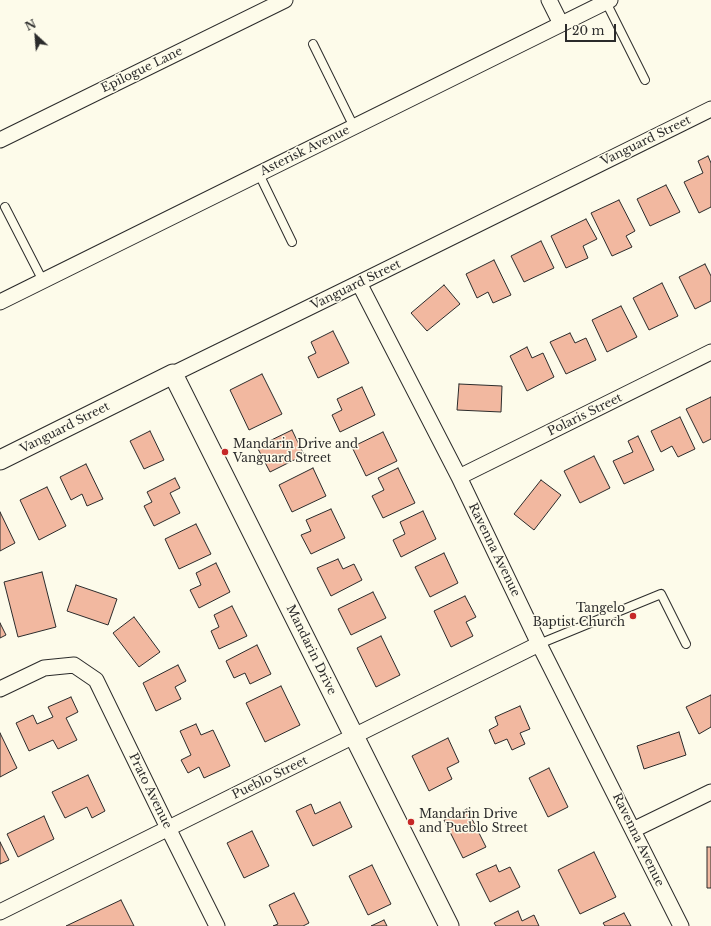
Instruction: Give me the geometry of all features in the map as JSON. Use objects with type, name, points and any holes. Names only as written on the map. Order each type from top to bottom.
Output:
[{"type":"street","name":"Epilogue Lane","points":[[0,140],[285,0]]},
{"type":"street","points":[[549,0],[561,24]]},
{"type":"street","name":"Asterisk Avenue","points":[[0,302],[608,1]]},
{"type":"street","name":"Vanguard Street","points":[[0,460],[711,109]]},
{"type":"street","name":"Ravenna Avenue","points":[[359,283],[459,477],[539,644],[681,926]]},
{"type":"street","name":"Polaris Street","points":[[459,477],[711,352]]},
{"type":"street","name":"Mandarin Drive","points":[[173,374],[449,926]]},
{"type":"street","name":"Pueblo Street","points":[[0,912],[539,644]]},
{"type":"street","name":"Prato Avenue","points":[[0,689],[44,668],[74,665],[96,680],[217,926]]},
{"type":"street","points":[[633,830],[711,792]]},
{"type":"lane","points":[[608,1],[645,80]]},
{"type":"lane","points":[[313,44],[354,127]]},
{"type":"lane","points":[[258,174],[292,242]]},
{"type":"lane","points":[[5,208],[43,281]]},
{"type":"lane","points":[[539,644],[661,594],[686,644]]},
{"type":"building","points":[[708,156],[711,163],[711,207],[699,213],[684,182],[703,173],[698,161]]},
{"type":"building","points":[[666,185],[680,212],[650,226],[637,199]]},
{"type":"building","points":[[619,200],[635,231],[626,236],[632,247],[612,256],[591,213]]},
{"type":"building","points":[[586,219],[597,239],[583,246],[588,258],[566,268],[551,236]]},
{"type":"building","points":[[541,241],[554,268],[524,282],[511,256]]},
{"type":"building","points":[[494,260],[511,295],[493,303],[488,292],[477,298],[466,274]]},
{"type":"building","points":[[705,264],[711,276],[711,301],[695,309],[679,277]]},
{"type":"building","points":[[662,283],[678,316],[649,330],[633,298]]},
{"type":"building","points":[[444,285],[460,304],[427,331],[411,313]]},
{"type":"building","points":[[621,306],[637,337],[607,352],[592,320]]},
{"type":"building","points":[[333,331],[349,363],[318,378],[308,357],[316,353],[311,342]]},
{"type":"building","points":[[570,333],[575,343],[586,338],[596,360],[566,374],[550,342]]},
{"type":"building","points":[[527,347],[532,358],[543,353],[554,377],[527,391],[510,356]]},
{"type":"building","points":[[262,374],[282,414],[249,430],[230,390]]},
{"type":"building","points":[[459,384],[502,386],[501,412],[457,410]]},
{"type":"building","points":[[362,387],[375,415],[340,432],[332,415],[342,410],[337,399]]},
{"type":"building","points":[[711,397],[711,439],[703,443],[686,409]]},
{"type":"building","points":[[680,417],[695,449],[678,457],[672,446],[661,452],[651,431]]},
{"type":"building","points":[[292,430],[304,455],[270,472],[257,447]]},
{"type":"building","points":[[150,431],[164,460],[144,469],[130,441]]},
{"type":"building","points":[[383,432],[397,461],[366,476],[352,447]]},
{"type":"building","points":[[638,436],[654,470],[624,484],[613,461],[633,452],[628,441]]},
{"type":"building","points":[[594,456],[610,488],[580,503],[564,471]]},
{"type":"building","points":[[86,464],[103,499],[87,506],[82,494],[71,500],[60,477]]},
{"type":"building","points":[[313,468],[326,496],[292,512],[279,485]]},
{"type":"building","points":[[398,468],[415,503],[383,518],[372,496],[384,490],[378,478]]},
{"type":"building","points":[[175,478],[180,488],[170,493],[180,513],[154,526],[144,506],[152,502],[147,492]]},
{"type":"building","points":[[541,480],[561,495],[534,530],[514,514]]},
{"type":"building","points":[[47,487],[66,526],[39,540],[20,500]]},
{"type":"building","points":[[331,509],[345,538],[311,554],[301,535],[311,531],[306,520]]},
{"type":"building","points":[[423,511],[436,539],[401,557],[393,540],[405,534],[400,522]]},
{"type":"building","points":[[0,512],[15,543],[0,551]]},
{"type":"building","points":[[196,524],[211,554],[179,569],[165,539]]},
{"type":"building","points":[[444,553],[458,583],[430,597],[415,567]]},
{"type":"building","points":[[338,559],[343,569],[354,564],[362,580],[331,596],[317,568]]},
{"type":"building","points":[[216,563],[230,592],[199,608],[190,590],[201,585],[196,573]]},
{"type":"building","points":[[42,572],[56,627],[18,637],[4,582]]},
{"type":"building","points":[[76,585],[117,599],[108,625],[67,611]]},
{"type":"building","points":[[373,592],[386,618],[351,635],[338,609]]},
{"type":"building","points":[[465,596],[476,617],[466,622],[473,636],[451,647],[434,611]]},
{"type":"building","points":[[232,606],[247,636],[219,649],[211,631],[219,627],[214,615]]},
{"type":"building","points":[[134,617],[160,652],[139,667],[113,633]]},
{"type":"building","points":[[0,623],[6,635],[0,638]]},
{"type":"building","points":[[381,636],[400,675],[376,687],[357,648]]},
{"type":"building","points":[[257,645],[271,674],[250,684],[245,673],[234,678],[226,661]]},
{"type":"building","points":[[178,665],[186,681],[175,687],[181,699],[156,711],[143,683]]},
{"type":"building","points":[[281,686],[300,725],[265,742],[246,703]]},
{"type":"building","points":[[711,695],[711,727],[699,734],[686,707]]},
{"type":"building","points":[[71,697],[78,712],[66,718],[77,740],[58,749],[53,740],[29,751],[16,723],[33,715],[37,724],[53,717],[48,707]]},
{"type":"building","points":[[520,706],[530,729],[520,733],[525,744],[512,750],[507,739],[495,744],[489,730],[498,725],[495,717]]},
{"type":"building","points":[[196,724],[201,735],[213,730],[230,766],[204,778],[199,767],[188,773],[181,760],[191,755],[180,731]]},
{"type":"building","points":[[679,732],[686,755],[644,769],[637,746]]},
{"type":"building","points":[[0,733],[17,768],[0,777]]},
{"type":"building","points":[[448,738],[459,762],[447,768],[452,779],[429,791],[412,756]]},
{"type":"building","points":[[549,768],[568,807],[548,817],[529,778]]},
{"type":"building","points":[[88,775],[105,811],[92,818],[87,807],[65,818],[52,792]]},
{"type":"building","points":[[340,802],[352,827],[313,846],[296,811],[311,804],[315,814]]},
{"type":"building","points":[[467,809],[486,847],[463,858],[444,820]]},
{"type":"building","points":[[44,816],[54,839],[18,857],[7,834]]},
{"type":"building","points":[[252,831],[269,866],[244,878],[227,843]]},
{"type":"building","points":[[0,842],[9,860],[0,864]]},
{"type":"building","points":[[707,847],[711,847],[711,888],[707,888]]},
{"type":"building","points":[[594,852],[616,897],[580,914],[558,870]]},
{"type":"building","points":[[372,865],[391,904],[368,915],[349,876]]},
{"type":"building","points":[[496,865],[499,872],[510,867],[520,887],[490,902],[476,874]]},
{"type":"building","points":[[294,893],[309,923],[303,926],[273,926],[278,924],[269,905]]},
{"type":"building","points":[[121,900],[134,926],[66,926]]},
{"type":"building","points":[[518,911],[522,921],[534,915],[539,926],[496,926],[494,923]]},
{"type":"building","points":[[624,913],[631,926],[605,926],[603,923]]},
{"type":"building","points":[[384,920],[387,926],[371,926]]},
{"type":"place","name":"Mandarin Drive and Vanguard Street","points":[[225,452]]},
{"type":"place","name":"Tangelo Baptist Church","points":[[633,616]]},
{"type":"place","name":"Mandarin Drive and Pueblo Street","points":[[411,822]]}]
